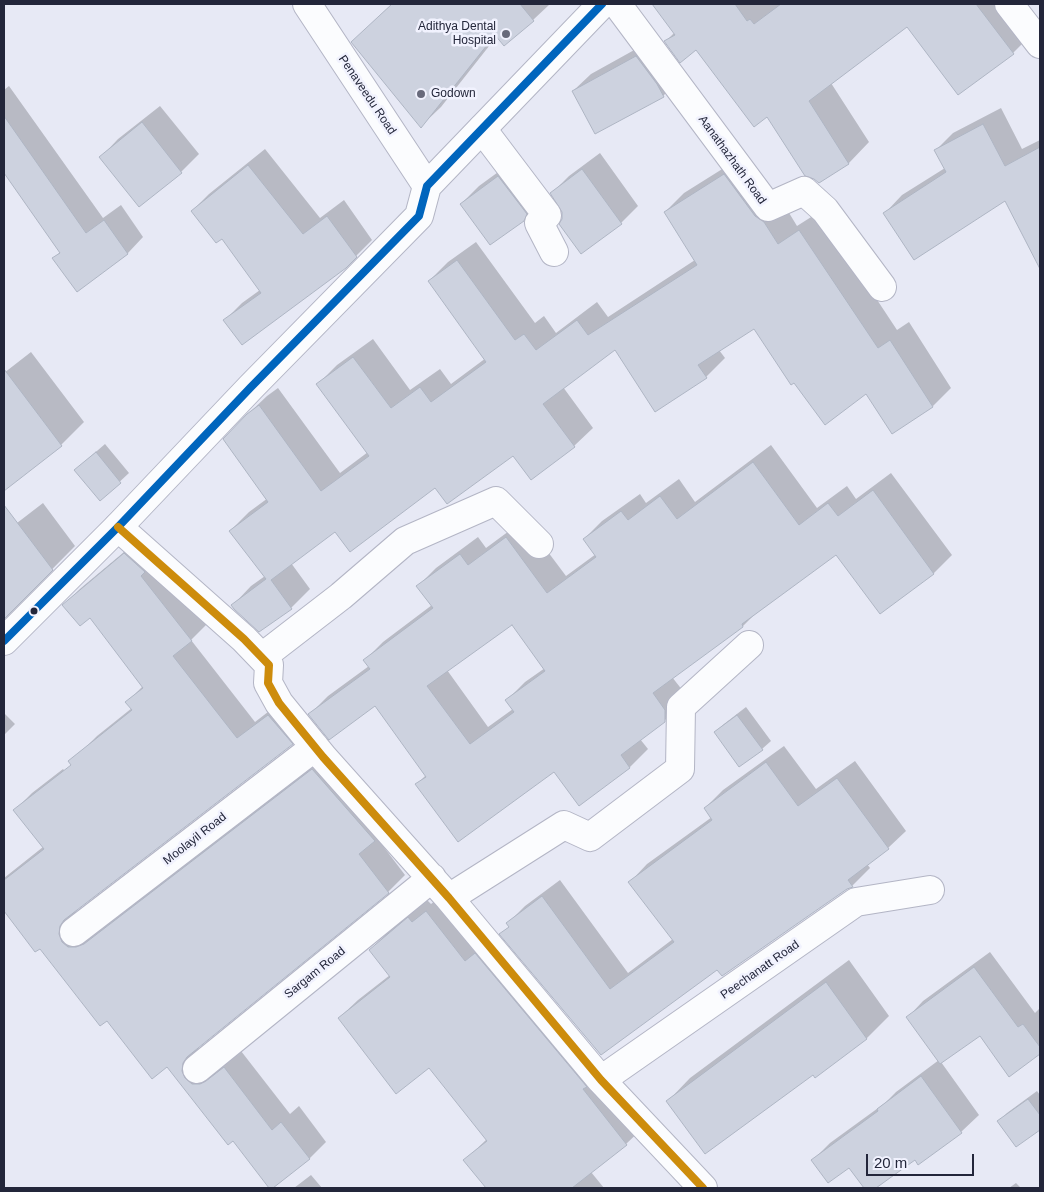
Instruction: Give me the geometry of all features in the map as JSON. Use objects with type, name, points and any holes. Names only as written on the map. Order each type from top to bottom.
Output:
[{"type":"street","name":"Penaveedu Road","points":[[308,4],[427,186]]},
{"type":"street","points":[[4,641],[118,527],[251,387],[419,216],[427,186],[602,4]]},
{"type":"street","name":"Aanathazhath Road","points":[[617,4],[768,207],[804,190],[825,210],[882,287]]},
{"type":"street","points":[[1009,4],[1040,44]]},
{"type":"street","points":[[482,129],[547,215],[539,222],[554,252]]},
{"type":"street","points":[[262,657],[341,596],[405,541],[496,501],[539,544]]},
{"type":"street","points":[[118,527],[262,657],[269,665],[268,683],[279,703],[315,747],[441,888],[602,1080],[703,1188]]},
{"type":"street","name":"Sargam Road","points":[[197,1069],[441,888],[564,825],[590,837],[680,768],[681,707],[749,645]]},
{"type":"street","name":"Moolayil Road","points":[[74,932],[315,747]]},
{"type":"street","name":"Peechanatt Road","points":[[602,1080],[856,902],[930,890]]},
{"type":"building","name":"Godown","points":[[392,4],[520,4],[534,21],[504,46],[495,35],[421,128],[351,42]]},
{"type":"building","points":[[652,4],[735,4],[747,21],[750,19],[754,24],[781,4],[976,4],[1014,54],[958,95],[907,27],[809,101],[849,164],[819,183],[805,176],[767,117],[754,127],[696,50],[680,63],[664,41],[675,35]]},
{"type":"building","points":[[636,56],[657,84],[664,97],[595,134],[572,91]]},
{"type":"building","points":[[4,116],[86,233],[104,220],[128,254],[77,292],[52,258],[60,253],[4,173]]},
{"type":"building","points":[[142,122],[182,173],[139,207],[99,157]]},
{"type":"building","points":[[983,124],[1005,166],[1040,147],[1040,269],[1005,201],[914,260],[883,213],[946,172],[934,150]]},
{"type":"building","points":[[248,165],[303,234],[327,216],[357,257],[346,268],[242,345],[223,320],[261,293],[222,239],[216,243],[191,211]]},
{"type":"building","points":[[582,169],[622,224],[581,254],[559,224],[562,219],[562,212],[550,193]]},
{"type":"building","points":[[724,174],[755,216],[764,222],[778,244],[799,230],[878,348],[890,340],[933,407],[892,434],[866,394],[825,425],[794,383],[791,385],[754,329],[698,365],[707,378],[655,412],[615,350],[543,404],[575,447],[531,480],[513,456],[447,504],[435,488],[350,552],[335,532],[271,580],[292,609],[259,632],[234,609],[231,605],[266,579],[229,531],[268,502],[223,439],[247,414],[259,405],[321,491],[369,456],[316,384],[353,357],[391,408],[420,387],[431,402],[486,362],[428,281],[457,260],[515,340],[524,334],[536,350],[577,320],[588,335],[697,265],[664,212]]},
{"type":"building","points":[[498,176],[527,214],[524,221],[490,245],[460,204]]},
{"type":"building","points":[[4,369],[62,446],[4,491]]},
{"type":"building","points":[[96,452],[121,483],[100,501],[74,470]]},
{"type":"building","points":[[753,462],[799,525],[828,503],[838,516],[873,490],[934,574],[880,614],[836,555],[742,624],[743,627],[653,693],[665,710],[665,722],[621,755],[630,768],[579,806],[554,772],[458,842],[415,784],[426,777],[375,706],[329,740],[308,714],[370,669],[363,660],[433,608],[416,586],[460,554],[468,565],[506,537],[547,593],[596,557],[583,539],[621,511],[628,520],[660,496],[677,519]],"holes":[[[512,625],[545,671],[505,700],[514,712],[470,744],[427,686]]]},
{"type":"building","points":[[4,505],[53,570],[4,619]]},
{"type":"building","points":[[124,553],[145,572],[141,576],[192,641],[173,656],[237,738],[268,715],[293,744],[64,920],[60,926],[59,934],[62,942],[68,947],[84,944],[312,769],[375,841],[359,854],[389,893],[187,1057],[183,1063],[182,1071],[185,1078],[192,1084],[200,1084],[206,1081],[224,1067],[272,1130],[281,1122],[310,1159],[273,1188],[269,1188],[233,1141],[228,1145],[167,1067],[152,1079],[107,1021],[100,1026],[40,949],[35,952],[4,911],[4,880],[44,849],[13,810],[71,765],[68,761],[132,710],[125,702],[143,688],[90,618],[80,626],[62,605]]},
{"type":"building","points":[[737,715],[763,750],[739,767],[714,732]]},
{"type":"building","points":[[766,762],[798,806],[837,778],[889,849],[848,880],[853,887],[847,889],[722,976],[717,970],[601,1055],[499,934],[509,927],[506,923],[542,896],[610,989],[674,942],[628,882],[712,820],[704,808]]},
{"type":"building","points":[[426,911],[465,961],[475,953],[587,1087],[583,1089],[627,1145],[572,1188],[486,1188],[463,1160],[487,1141],[429,1068],[396,1094],[338,1018],[390,977],[369,950],[408,917],[412,922]]},
{"type":"building","points":[[974,967],[1018,1027],[1023,1024],[1040,1047],[1040,1054],[1009,1077],[980,1036],[940,1064],[906,1017]]},
{"type":"building","points":[[826,982],[867,1039],[815,1078],[813,1075],[705,1154],[666,1101]]},
{"type":"building","points":[[921,1076],[962,1133],[918,1165],[915,1160],[876,1188],[864,1188],[849,1168],[828,1183],[811,1160],[878,1111],[877,1109]]},
{"type":"building","points":[[1028,1099],[1040,1115],[1040,1130],[1016,1147],[997,1121]]},
{"type":"transit line","points":[[4,641],[118,527],[251,387],[419,216],[427,186],[602,4]]},
{"type":"transit line","points":[[118,527],[244,639],[269,665],[268,683],[279,703],[323,757],[449,898],[601,1080],[703,1188]]},
{"type":"place","name":"Adithya Dental Hospital","points":[[506,34]]},
{"type":"place","name":"Godown","points":[[421,94]]}]
